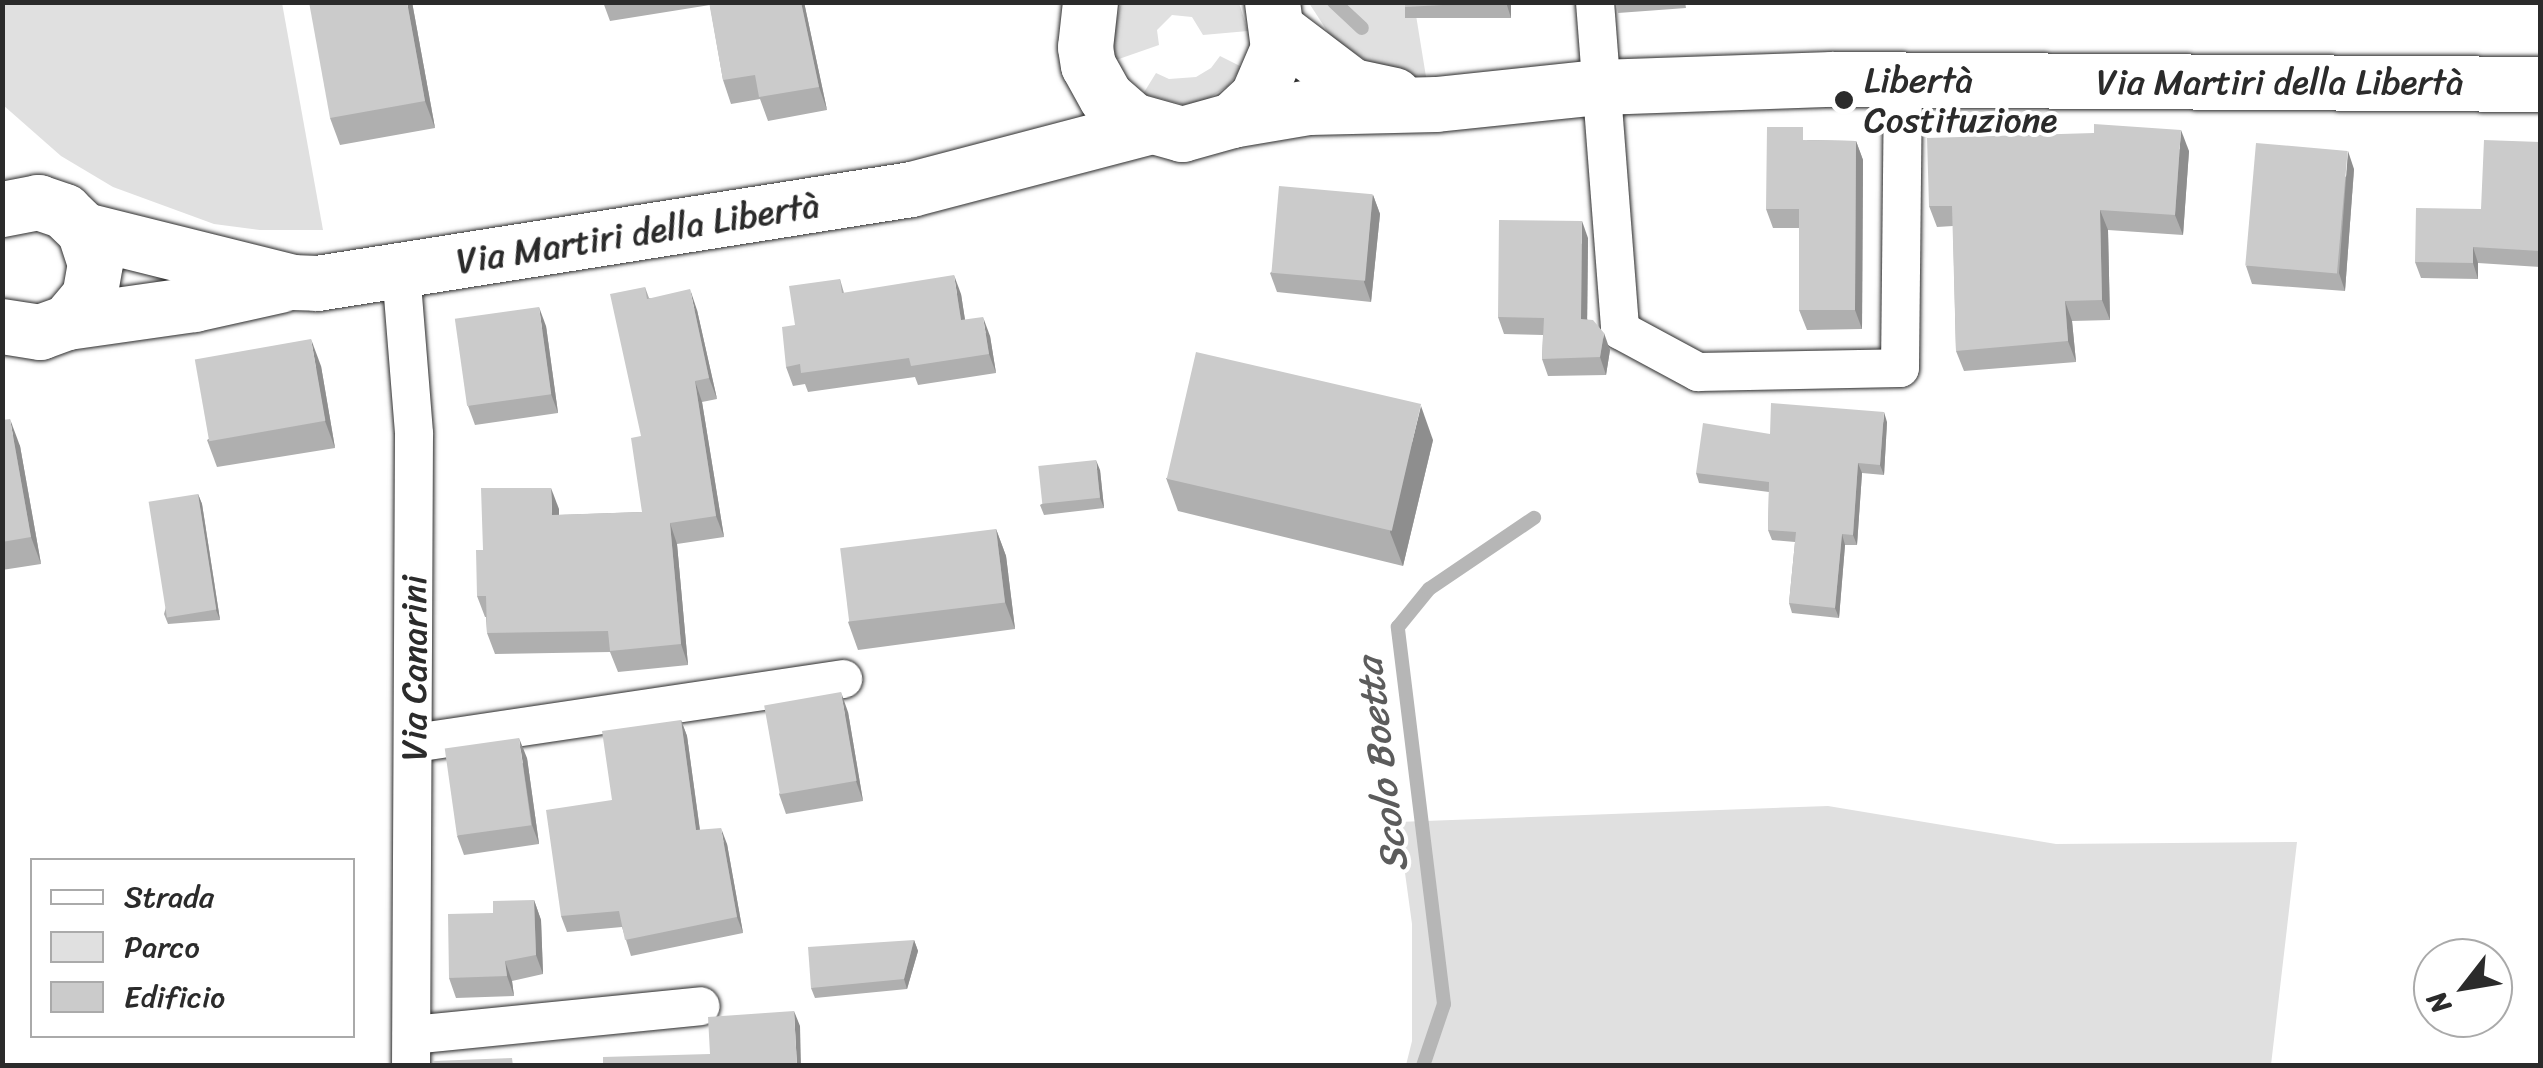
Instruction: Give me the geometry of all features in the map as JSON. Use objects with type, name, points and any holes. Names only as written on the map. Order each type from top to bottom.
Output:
[{"type":"street","points":[[1088,65],[1084,28],[1090,2]]},
{"type":"street","points":[[1594,2],[1620,330],[1698,372],[1900,368],[1903,79]]},
{"type":"street","name":"Via Martiri della Libertà","points":[[1275,16],[1352,86],[1436,104]]},
{"type":"street","name":"Via Martiri della Libertà","points":[[1232,120],[1267,82],[1275,16]]},
{"type":"street","name":"Via Martiri della Libertà","points":[[982,170],[1062,103],[1088,65],[1106,97],[1148,127]]},
{"type":"street","name":"Via Martiri della Libertà","points":[[46,215],[292,282],[318,284],[911,189],[1148,127],[1199,132],[1232,120],[1309,107],[1436,104],[1599,87],[1903,79],[2540,84]]},
{"type":"street","points":[[2,164],[46,215]]},
{"type":"street","name":"Via Martiri della Libertà","points":[[24,330],[79,310],[95,280],[92,245],[46,215]]},
{"type":"street","name":"Via Canarini","points":[[401,272],[414,434],[412,1050]]},
{"type":"street","name":"Via Martiri della Libertà","points":[[24,330],[194,304],[292,282]]},
{"type":"street","points":[[415,743],[843,679]]},
{"type":"street","points":[[412,1050],[701,1006]]},
{"type":"green space","points":[[3,2],[282,3],[323,230],[260,230],[214,224],[113,187],[61,156],[3,105]]},
{"type":"green space","points":[[1121,3],[1239,3],[1248,31],[1203,35],[1192,17],[1172,15],[1157,30],[1159,45],[1116,60],[1112,39]]},
{"type":"green space","points":[[1309,3],[1414,3],[1427,83],[1370,63],[1353,52],[1331,37]]},
{"type":"green space","points":[[1220,56],[1242,67],[1228,86],[1206,100],[1185,105],[1143,94],[1156,73],[1169,79],[1196,77],[1211,68]]},
{"type":"green space","points":[[1828,806],[2056,844],[2297,842],[2271,1065],[1406,1065],[1412,1041],[1412,924],[1398,822]]},
{"type":"building","points":[[309,2],[407,2],[425,101],[330,118]]},
{"type":"building","points":[[709,2],[801,2],[819,87],[759,97],[755,75],[723,80]]},
{"type":"building","points":[[1405,2],[1500,2],[1405,7]]},
{"type":"building","points":[[2094,124],[2181,130],[2175,215],[2100,210],[2102,300],[2065,301],[2068,341],[1956,351],[1952,206],[1929,206],[1927,138],[2094,133]]},
{"type":"building","points":[[1767,127],[1803,127],[1803,140],[1856,141],[1855,310],[1799,310],[1799,209],[1766,209]]},
{"type":"building","points":[[2484,140],[2540,142],[2540,251],[2473,247],[2473,263],[2415,262],[2416,208],[2481,209]]},
{"type":"building","points":[[2256,143],[2348,151],[2337,274],[2245,266]]},
{"type":"building","points":[[1279,186],[1373,194],[1365,281],[1271,273]]},
{"type":"building","points":[[1499,220],[1582,221],[1581,319],[1593,320],[1604,333],[1600,357],[1542,359],[1544,318],[1498,317]]},
{"type":"building","points":[[954,275],[961,320],[983,317],[989,354],[911,366],[909,358],[801,373],[800,364],[786,367],[782,327],[795,325],[789,286],[840,279],[842,293]]},
{"type":"building","points":[[645,287],[647,299],[690,289],[709,378],[695,381],[716,516],[670,523],[681,644],[610,651],[608,631],[487,633],[486,596],[477,596],[476,550],[483,550],[481,488],[551,488],[552,515],[642,512],[631,438],[641,436],[610,294]]},
{"type":"building","points":[[539,307],[551,394],[467,406],[455,319]]},
{"type":"building","points":[[311,339],[325,421],[209,441],[195,359]]},
{"type":"building","points":[[1196,352],[1421,404],[1392,531],[1167,479]]},
{"type":"building","points":[[1771,403],[1884,412],[1880,465],[1858,463],[1853,535],[1842,534],[1835,608],[1789,603],[1796,532],[1768,530],[1769,482],[1696,473],[1703,423],[1770,434]]},
{"type":"building","points":[[10,419],[31,537],[2,542],[2,420]]},
{"type":"building","points":[[1096,460],[1100,498],[1042,504],[1038,466]]},
{"type":"building","points":[[198,494],[216,610],[167,617],[149,502]]},
{"type":"building","points":[[996,529],[1005,602],[849,622],[840,548]]},
{"type":"building","points":[[841,692],[857,781],[780,794],[764,706]]},
{"type":"building","points":[[681,720],[696,830],[721,828],[737,917],[625,940],[619,911],[561,916],[546,810],[612,800],[602,731]]},
{"type":"building","points":[[519,738],[531,825],[457,836],[445,748]]},
{"type":"building","points":[[534,900],[536,955],[505,961],[507,976],[449,978],[448,914],[493,913],[493,901]]},
{"type":"building","points":[[914,940],[904,979],[811,988],[808,947]]},
{"type":"building","points":[[794,1011],[797,1066],[603,1066],[603,1057],[710,1054],[708,1017]]},
{"type":"building","points":[[512,1058],[513,1066],[433,1066],[433,1061]]},
{"type":"waterway","points":[[1334,2],[1362,28]]},
{"type":"waterway","name":"Scolo Boetta","points":[[1423,1066],[1444,1004],[1398,627],[1429,589],[1534,518]]},
{"type":"place","name":"Libertà Costituzione","points":[[1844,100]]}]
